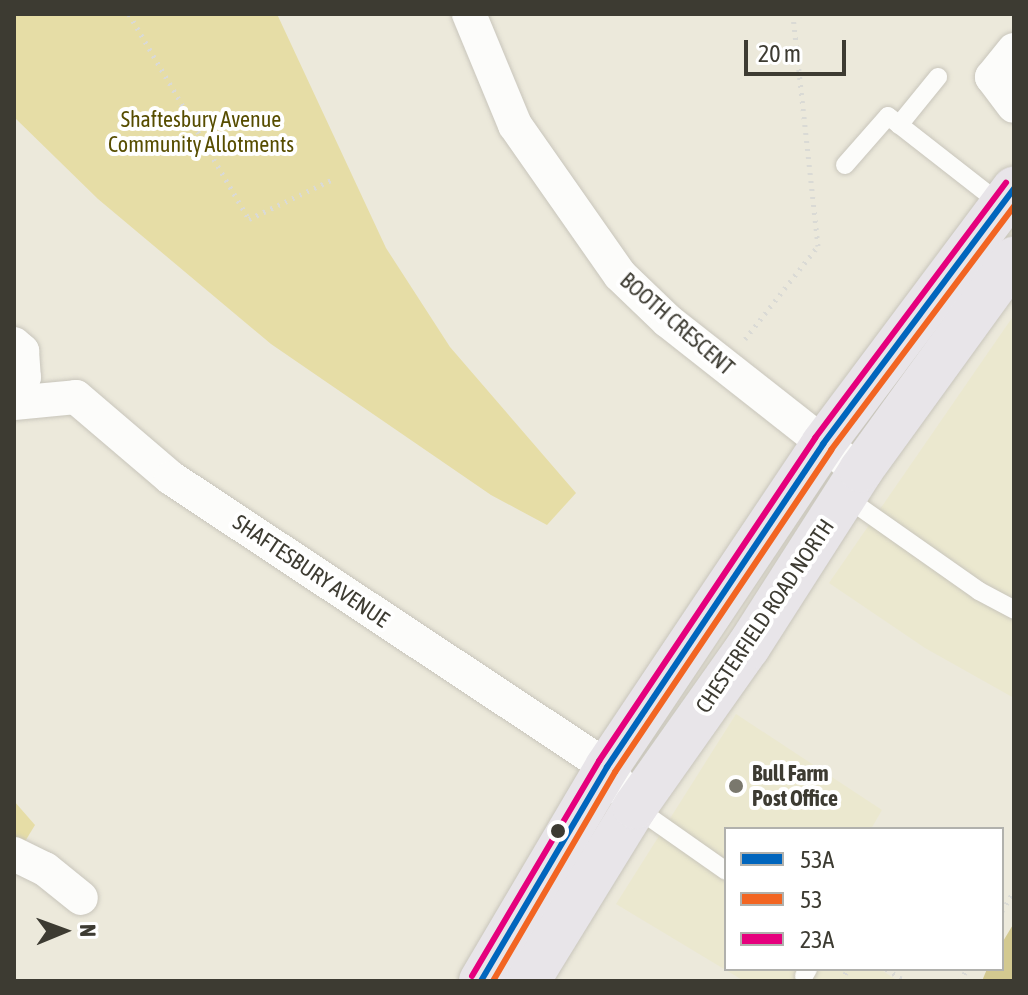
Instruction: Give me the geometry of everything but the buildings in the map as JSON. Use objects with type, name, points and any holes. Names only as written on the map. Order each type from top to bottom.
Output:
[{"type":"main road","name":"CHESTERFIELD ROAD NORTH","points":[[481,981],[607,767],[823,444],[1004,216]]},
{"type":"main road","name":"CHESTERFIELD ROAD NORTH","points":[[528,981],[635,807],[748,647],[852,483],[1014,259]]},
{"type":"street","name":"BOOTH CRESCENT","points":[[469,14],[515,125],[620,275],[725,366],[823,444],[852,483]]},
{"type":"street","points":[[1014,50],[992,77],[1014,106]]},
{"type":"street","name":"SHAFTESBURY AVENUE","points":[[14,344],[22,351],[24,377],[14,402],[76,397],[171,478],[607,767]]},
{"type":"street","points":[[607,767],[635,807]]},
{"type":"street","points":[[14,854],[45,869],[81,898]]},
{"type":"lane","points":[[899,125],[938,77]]},
{"type":"lane","points":[[845,165],[888,116],[1004,216]]},
{"type":"lane","points":[[852,483],[979,591],[1014,610]]},
{"type":"lane","points":[[635,807],[724,870]]},
{"type":"path","points":[[129,14],[249,219],[331,180]]},
{"type":"path","points":[[725,366],[818,246],[793,14]]},
{"type":"shaded area","points":[[1014,315],[1014,698],[925,648],[829,583]]},
{"type":"shaded area","points":[[736,714],[882,810],[872,827],[724,827],[724,969],[616,904]]},
{"type":"shaded area","points":[[1014,923],[1014,981],[982,981],[986,971],[1004,971],[1004,940]]},
{"type":"shaded area","points":[[727,971],[883,971],[898,981],[744,981]]},
{"type":"green space","name":"Shaftesbury Avenue Community Allotments","points":[[14,14],[277,14],[386,248],[450,347],[576,493],[547,525],[491,495],[271,344],[98,199],[14,117]]},
{"type":"green space","points":[[14,801],[35,825],[21,848],[14,845]]},
{"type":"transit line","name":"23A","points":[[472,976],[599,761],[815,438],[1006,183]]},
{"type":"transit line","name":"53A","points":[[481,981],[607,767],[823,444],[1014,189]]},
{"type":"transit line","name":"53","points":[[493,981],[615,772],[831,450],[1014,206]]},
{"type":"place","name":"Bull Farm Post Office","points":[[736,786]]}]
